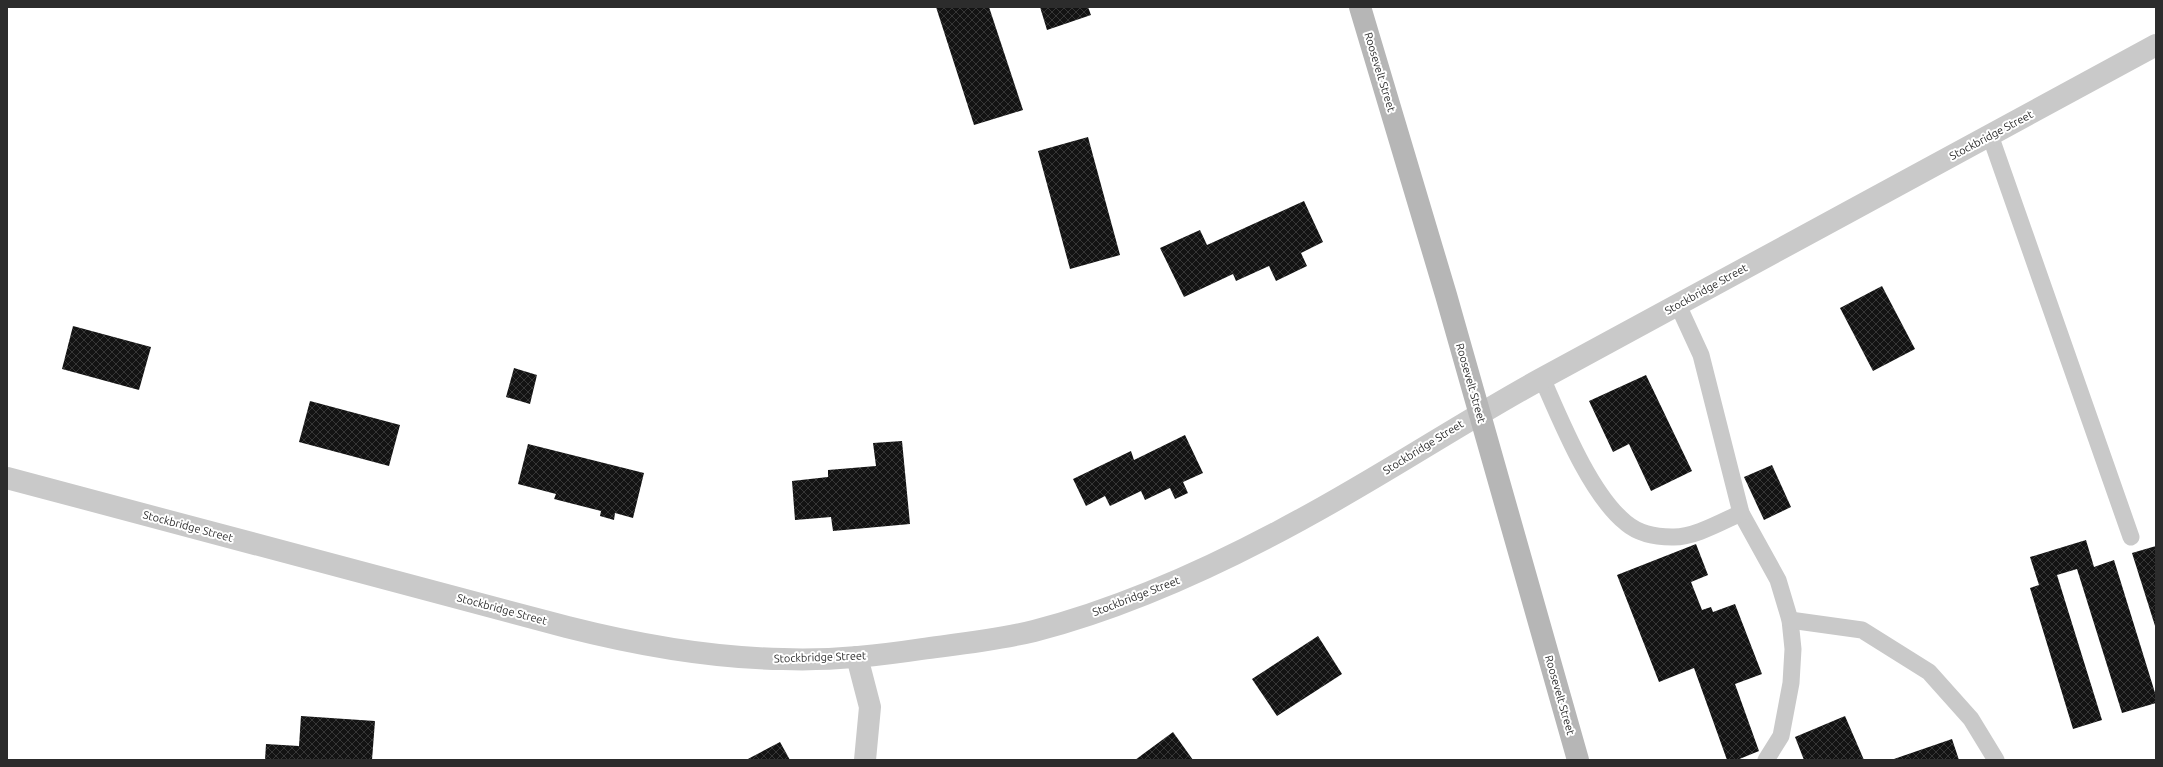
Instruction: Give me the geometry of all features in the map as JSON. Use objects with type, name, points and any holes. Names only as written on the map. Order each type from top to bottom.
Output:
[{"type":"main road","name":"Roosevelt Street","points":[[1360,7],[1479,413],[1578,760]]},
{"type":"street","name":"Stockbridge Street","points":[[7,478],[567,627],[639,644],[749,658],[818,660],[857,657],[1001,638],[1067,622],[1136,597],[1216,563],[1300,520],[1479,413],[1542,378],[2156,45]]},
{"type":"street","points":[[857,657],[870,706],[870,723],[865,760]]},
{"type":"lane","points":[[1990,135],[2131,537]]},
{"type":"lane","points":[[1678,305],[1701,355],[1740,513],[1778,580],[1790,620],[1793,649],[1791,683],[1781,736],[1766,760]]},
{"type":"lane","points":[[1542,378],[1565,431],[1587,472],[1613,511],[1627,524],[1646,535],[1673,538],[1700,531],[1740,513]]},
{"type":"lane","points":[[1790,620],[1862,630],[1929,672],[1971,719],[1996,760]]},
{"type":"building","points":[[936,7],[989,7],[1023,110],[974,125]]},
{"type":"building","points":[[1040,7],[1088,7],[1091,15],[1047,30]]},
{"type":"building","points":[[1088,137],[1120,255],[1070,269],[1038,151]]},
{"type":"building","points":[[1304,201],[1323,242],[1301,253],[1307,266],[1276,281],[1269,266],[1236,281],[1233,274],[1184,297],[1160,248],[1200,230],[1207,245]]},
{"type":"building","points":[[1882,286],[1915,349],[1873,371],[1840,308]]},
{"type":"building","points":[[73,326],[151,347],[139,390],[62,369]]},
{"type":"building","points":[[514,368],[537,375],[530,404],[506,397]]},
{"type":"building","points":[[1646,375],[1692,471],[1651,491],[1629,444],[1613,452],[1589,401]]},
{"type":"building","points":[[310,401],[400,425],[389,466],[299,442]]},
{"type":"building","points":[[1185,435],[1203,473],[1183,482],[1188,493],[1175,499],[1170,488],[1145,500],[1141,491],[1110,506],[1105,496],[1086,506],[1073,479],[1131,451],[1134,460]]},
{"type":"building","points":[[902,441],[910,524],[833,531],[831,517],[795,520],[792,481],[828,477],[828,470],[876,466],[873,443]]},
{"type":"building","points":[[528,444],[644,473],[633,518],[615,513],[614,520],[600,516],[601,511],[554,499],[556,494],[518,484]]},
{"type":"building","points":[[1772,465],[1791,507],[1764,520],[1744,477]]},
{"type":"building","points":[[2086,540],[2094,567],[2114,560],[2156,696],[2156,703],[2122,713],[2077,569],[2057,575],[2102,720],[2073,729],[2030,588],[2039,585],[2030,557]]},
{"type":"building","points":[[1696,544],[1708,575],[1691,582],[1702,610],[1711,607],[1713,612],[1735,604],[1762,674],[1735,684],[1759,751],[1737,760],[1727,760],[1694,668],[1659,682],[1617,575]]},
{"type":"building","points":[[2156,546],[2156,629],[2132,553]]},
{"type":"building","points":[[1318,636],[1342,674],[1277,716],[1252,679]]},
{"type":"building","points":[[301,716],[375,721],[372,760],[265,760],[266,744],[299,746]]},
{"type":"building","points":[[1845,716],[1864,760],[1804,760],[1795,737]]},
{"type":"building","points":[[1173,732],[1193,760],[1135,760]]},
{"type":"building","points":[[1952,739],[1959,760],[1891,760]]},
{"type":"building","points":[[780,742],[790,760],[746,760]]}]
